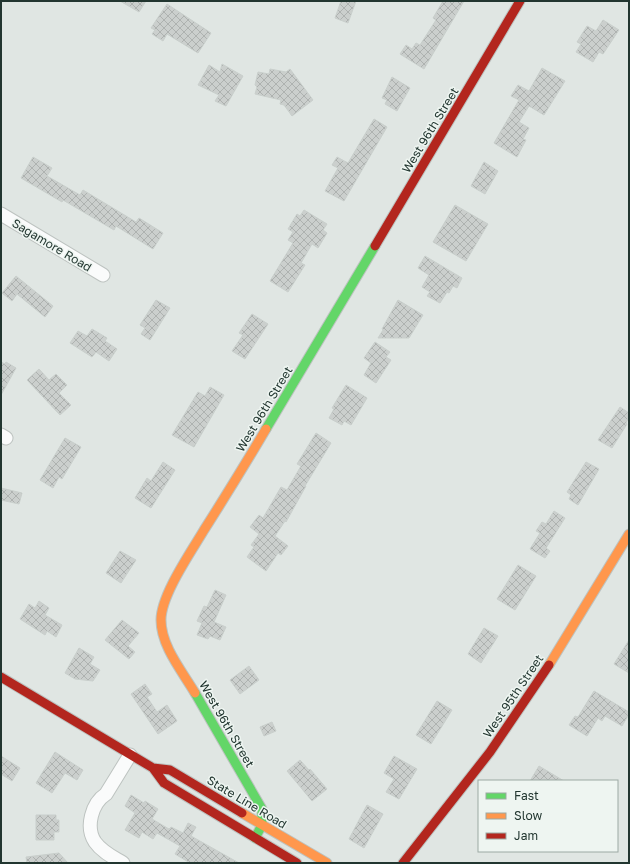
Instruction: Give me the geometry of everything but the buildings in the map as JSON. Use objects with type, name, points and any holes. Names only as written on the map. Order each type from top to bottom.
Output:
[{"type":"street","name":"West 96th Street","points":[[262,825],[262,809],[170,651],[164,637],[161,621],[162,608],[181,569],[520,1]]},
{"type":"street","name":"Sagamore Road","points":[[1,214],[103,275]]},
{"type":"street","name":"West 95th Street","points":[[403,863],[464,788],[517,715],[629,534]]},
{"type":"street","name":"State Line Road","points":[[1,677],[126,753],[153,768],[170,770],[327,863]]},
{"type":"street","points":[[123,863],[101,848],[95,841],[92,834],[91,815],[100,798],[106,794],[126,753]]},
{"type":"street","name":"State Line Road","points":[[153,768],[164,783],[297,863]]},
{"type":"street","points":[[255,838],[262,825]]},
{"type":"traffic: fast","points":[[266,429],[375,246]]},
{"type":"traffic: fast","points":[[195,693],[262,809],[262,825],[255,838]]},
{"type":"traffic: slow","points":[[195,693],[173,658],[164,639],[161,620],[162,610],[171,586],[266,429]]},
{"type":"traffic: slow","points":[[549,665],[629,534]]},
{"type":"traffic: slow","points":[[242,813],[327,863]]},
{"type":"traffic: jam","points":[[375,246],[520,1]]},
{"type":"traffic: jam","points":[[403,863],[490,752],[549,665]]},
{"type":"traffic: jam","points":[[1,677],[153,768],[170,770],[242,813]]},
{"type":"traffic: jam","points":[[153,768],[164,783],[297,863]]}]
